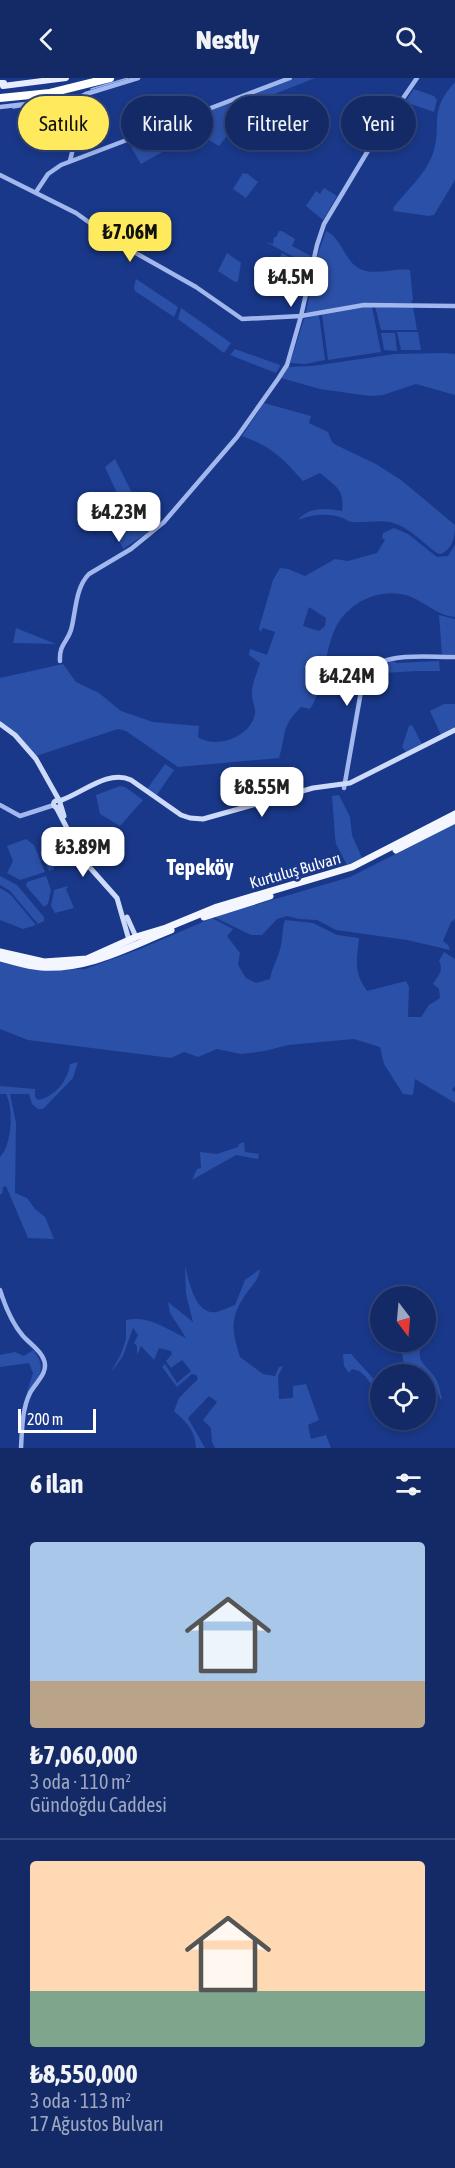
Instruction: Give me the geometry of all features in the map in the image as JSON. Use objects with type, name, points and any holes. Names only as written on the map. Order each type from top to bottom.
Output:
[{"type":"highway","points":[[1,93],[38,90],[95,78]]},
{"type":"highway","points":[[1,93],[50,93],[110,78]]},
{"type":"highway","name":"Kurtuluş Bulvarı","points":[[0,952],[38,962],[75,961],[96,955],[220,906],[352,867],[455,814]]},
{"type":"highway","name":"Kurtuluş Bulvarı","points":[[131,949],[220,911],[350,873],[455,820]]},
{"type":"highway","points":[[0,958],[39,967],[75,966],[131,949],[128,944],[132,939],[139,941],[139,945]]},
{"type":"main road","points":[[1,93],[47,78]]},
{"type":"main road","points":[[1,93],[66,78]]},
{"type":"main road","points":[[0,726],[15,735],[36,759],[85,863],[117,898],[132,939]]},
{"type":"main road","points":[[58,804],[109,781],[122,780],[179,817],[188,821],[201,822],[310,792],[344,787],[455,731]]},
{"type":"street","points":[[1,93],[86,94],[138,78]]},
{"type":"street","points":[[36,192],[48,174],[70,161],[290,78]]},
{"type":"street","points":[[60,661],[60,648],[70,633],[84,580],[154,531],[237,437],[287,365],[301,316],[316,245],[324,224],[375,139],[417,78]]},
{"type":"street","points":[[70,161],[86,94]]},
{"type":"street","points":[[0,175],[76,213],[118,243],[196,287],[230,309],[239,318],[301,316],[364,304],[455,306]]},
{"type":"street","points":[[344,787],[365,675],[373,665],[388,659],[455,657]]},
{"type":"street","points":[[0,805],[20,816],[58,804]]},
{"type":"street","points":[[0,1290],[11,1319],[45,1363],[43,1373],[27,1399],[21,1448]]},
{"type":"shaded area","points":[[295,78],[315,78],[272,96],[246,96]]},
{"type":"shaded area","points":[[455,82],[455,180],[434,215],[394,211],[393,208],[429,163],[437,135],[438,111],[446,93]]},
{"type":"shaded area","points":[[414,89],[434,96],[437,100],[434,112],[416,106],[416,96],[409,96]]},
{"type":"shaded area","points":[[225,105],[225,138],[219,146],[213,142],[213,110]]},
{"type":"shaded area","points":[[133,150],[166,150],[141,164]]},
{"type":"shaded area","points":[[243,173],[258,182],[246,198],[233,189]]},
{"type":"shaded area","points":[[324,188],[337,196],[323,220],[306,206],[316,191],[320,194]]},
{"type":"shaded area","points":[[279,231],[295,239],[292,246],[311,256],[309,268],[303,271],[301,261],[266,242],[273,244],[274,237]]},
{"type":"shaded area","points":[[326,231],[337,240],[348,258],[359,268],[371,272],[410,270],[413,299],[411,303],[367,303],[320,312],[306,312],[318,254]]},
{"type":"shaded area","points":[[227,253],[241,263],[238,281],[235,282],[218,271]]},
{"type":"shaded area","points":[[282,253],[297,261],[300,273],[268,293],[271,278]]},
{"type":"shaded area","points":[[136,279],[178,307],[174,317],[135,291]]},
{"type":"shaded area","points":[[375,306],[413,307],[417,330],[381,330]]},
{"type":"shaded area","points":[[357,307],[372,307],[381,352],[328,360],[322,314]]},
{"type":"shaded area","points":[[181,308],[231,343],[224,353],[178,319]]},
{"type":"shaded area","points":[[319,315],[325,360],[305,364],[290,363],[304,319]]},
{"type":"shaded area","points":[[397,332],[418,332],[421,350],[401,350]]},
{"type":"shaded area","points":[[381,333],[395,333],[397,351],[384,350]]},
{"type":"shaded area","points":[[235,349],[280,366],[276,373],[230,355]]},
{"type":"shaded area","points":[[395,354],[455,354],[455,395],[416,384],[383,395],[370,396],[320,389],[281,378],[288,367],[312,366]]},
{"type":"shaded area","points":[[264,403],[311,416],[309,423],[328,432],[332,442],[336,445],[376,464],[401,480],[455,525],[454,538],[448,549],[441,554],[437,553],[409,531],[390,522],[352,522],[337,516],[326,515],[314,515],[298,520],[313,511],[330,509],[342,511],[342,498],[338,489],[320,473],[303,481],[276,454],[261,444],[242,436]]},
{"type":"shaded area","points":[[115,459],[148,525],[147,533],[123,549],[105,510],[121,502],[105,467]]},
{"type":"shaded area","points":[[394,528],[408,534],[437,557],[448,556],[455,545],[455,617],[400,594],[380,594],[354,606],[340,620],[335,629],[319,690],[310,709],[301,707],[287,726],[279,758],[178,767],[126,731],[118,729],[36,756],[0,722],[0,678],[63,664],[76,682],[99,693],[121,711],[153,722],[199,726],[198,737],[206,741],[232,739],[247,729],[255,714],[252,691],[260,663],[249,655],[250,649],[267,655],[275,632],[263,628],[260,632],[259,628],[273,580],[280,568],[305,576],[335,559],[348,561],[377,553],[385,540],[382,538],[383,533]],"holes":[[[309,607],[326,618],[325,626],[319,631],[303,626]]]},
{"type":"shaded area","points":[[439,615],[455,619],[455,654],[442,655]]},
{"type":"shaded area","points":[[16,628],[56,644],[13,643]]},
{"type":"shaded area","points":[[394,661],[396,663],[439,661],[440,671],[368,674],[376,666]]},
{"type":"shaded area","points":[[444,704],[455,704],[455,728],[441,735],[430,711]]},
{"type":"shaded area","points":[[412,725],[422,744],[406,752],[402,747],[409,726]]},
{"type":"shaded area","points":[[165,764],[174,770],[156,796],[147,789]]},
{"type":"shaded area","points":[[120,786],[143,800],[120,826],[100,814],[96,795]]},
{"type":"shaded area","points":[[339,795],[350,817],[352,835],[362,858],[347,865],[336,844],[335,837],[332,796]]},
{"type":"shaded area","points":[[455,824],[455,919],[451,922],[443,941],[450,950],[407,940],[336,930],[317,920],[287,916],[277,919],[262,935],[251,935],[214,917],[350,877]]},
{"type":"shaded area","points":[[26,839],[34,845],[45,872],[20,880],[7,873],[13,861],[7,846]]},
{"type":"shaded area","points":[[54,847],[60,862],[49,871],[40,852]]},
{"type":"shaded area","points":[[0,876],[17,885],[44,917],[44,921],[38,924],[10,891],[0,885]]},
{"type":"shaded area","points":[[46,876],[51,890],[48,904],[44,907],[26,886],[27,882]]},
{"type":"shaded area","points":[[68,886],[66,889],[74,908],[55,913],[51,906],[54,890]]},
{"type":"shaded area","points":[[0,888],[10,894],[36,925],[23,929],[0,920]]},
{"type":"shaded area","points":[[212,918],[233,929],[227,936],[240,953],[238,965],[246,978],[256,983],[270,979],[282,942],[285,920],[313,923],[337,935],[359,938],[357,966],[367,991],[406,981],[409,987],[408,1017],[421,1017],[429,1005],[440,998],[439,989],[433,984],[440,973],[439,961],[444,952],[455,959],[455,1086],[452,1090],[455,1092],[455,1103],[415,1079],[413,1095],[403,1094],[384,1064],[380,1047],[354,1039],[288,1045],[241,1054],[217,1049],[198,1057],[184,1052],[171,1058],[28,1040],[0,1029],[0,961],[39,970],[85,969],[140,949]]},
{"type":"shaded area","points":[[78,1062],[73,1078],[43,1109],[38,1109],[32,1104],[29,1094],[10,1094],[16,1123],[15,1193],[27,1198],[45,1217],[54,1239],[28,1238],[6,1186],[0,1194],[0,1157],[7,1144],[11,1117],[9,1101],[6,1094],[0,1094],[0,1086],[35,1089],[35,1097],[38,1100],[55,1092],[67,1076],[70,1064]]},
{"type":"shaded area","points":[[244,1142],[245,1152],[259,1154],[258,1159],[236,1155],[192,1180],[197,1169],[201,1168],[200,1152],[217,1154],[238,1147]]},
{"type":"shaded area","points":[[185,1266],[194,1296],[198,1303],[209,1312],[221,1311],[235,1305],[245,1280],[260,1269],[257,1279],[237,1310],[235,1318],[235,1340],[240,1357],[263,1374],[275,1376],[279,1367],[283,1366],[278,1376],[279,1399],[293,1398],[293,1386],[306,1384],[319,1420],[308,1425],[311,1439],[326,1435],[331,1448],[215,1448],[211,1428],[203,1420],[217,1402],[209,1396],[188,1418],[205,1448],[196,1448],[190,1427],[174,1411],[179,1398],[198,1379],[196,1375],[192,1374],[177,1387],[162,1367],[165,1364],[177,1383],[191,1371],[182,1360],[171,1368],[166,1361],[172,1354],[171,1351],[159,1348],[154,1360],[141,1346],[137,1355],[137,1346],[134,1343],[138,1335],[133,1328],[123,1356],[110,1374],[126,1339],[126,1320],[150,1321],[186,1338],[170,1313],[168,1302],[193,1322],[186,1294]]},
{"type":"shaded area","points":[[33,1350],[41,1368],[38,1378],[26,1395],[33,1373],[29,1363],[0,1367],[0,1355],[15,1352],[24,1356]]},
{"type":"shaded area","points":[[402,1352],[420,1352],[420,1359],[424,1364],[404,1364]]},
{"type":"shaded area","points":[[343,1354],[351,1354],[370,1375],[370,1383],[359,1371],[352,1369],[349,1373],[344,1366]]},
{"type":"shaded area","points":[[436,1379],[442,1398],[441,1400],[436,1390]]},
{"type":"waterway","points":[[91,89],[128,78]]},
{"type":"waterway","points":[[13,108],[18,107]]},
{"type":"district","name":"Tepeköy","points":[[200,867]]}]
